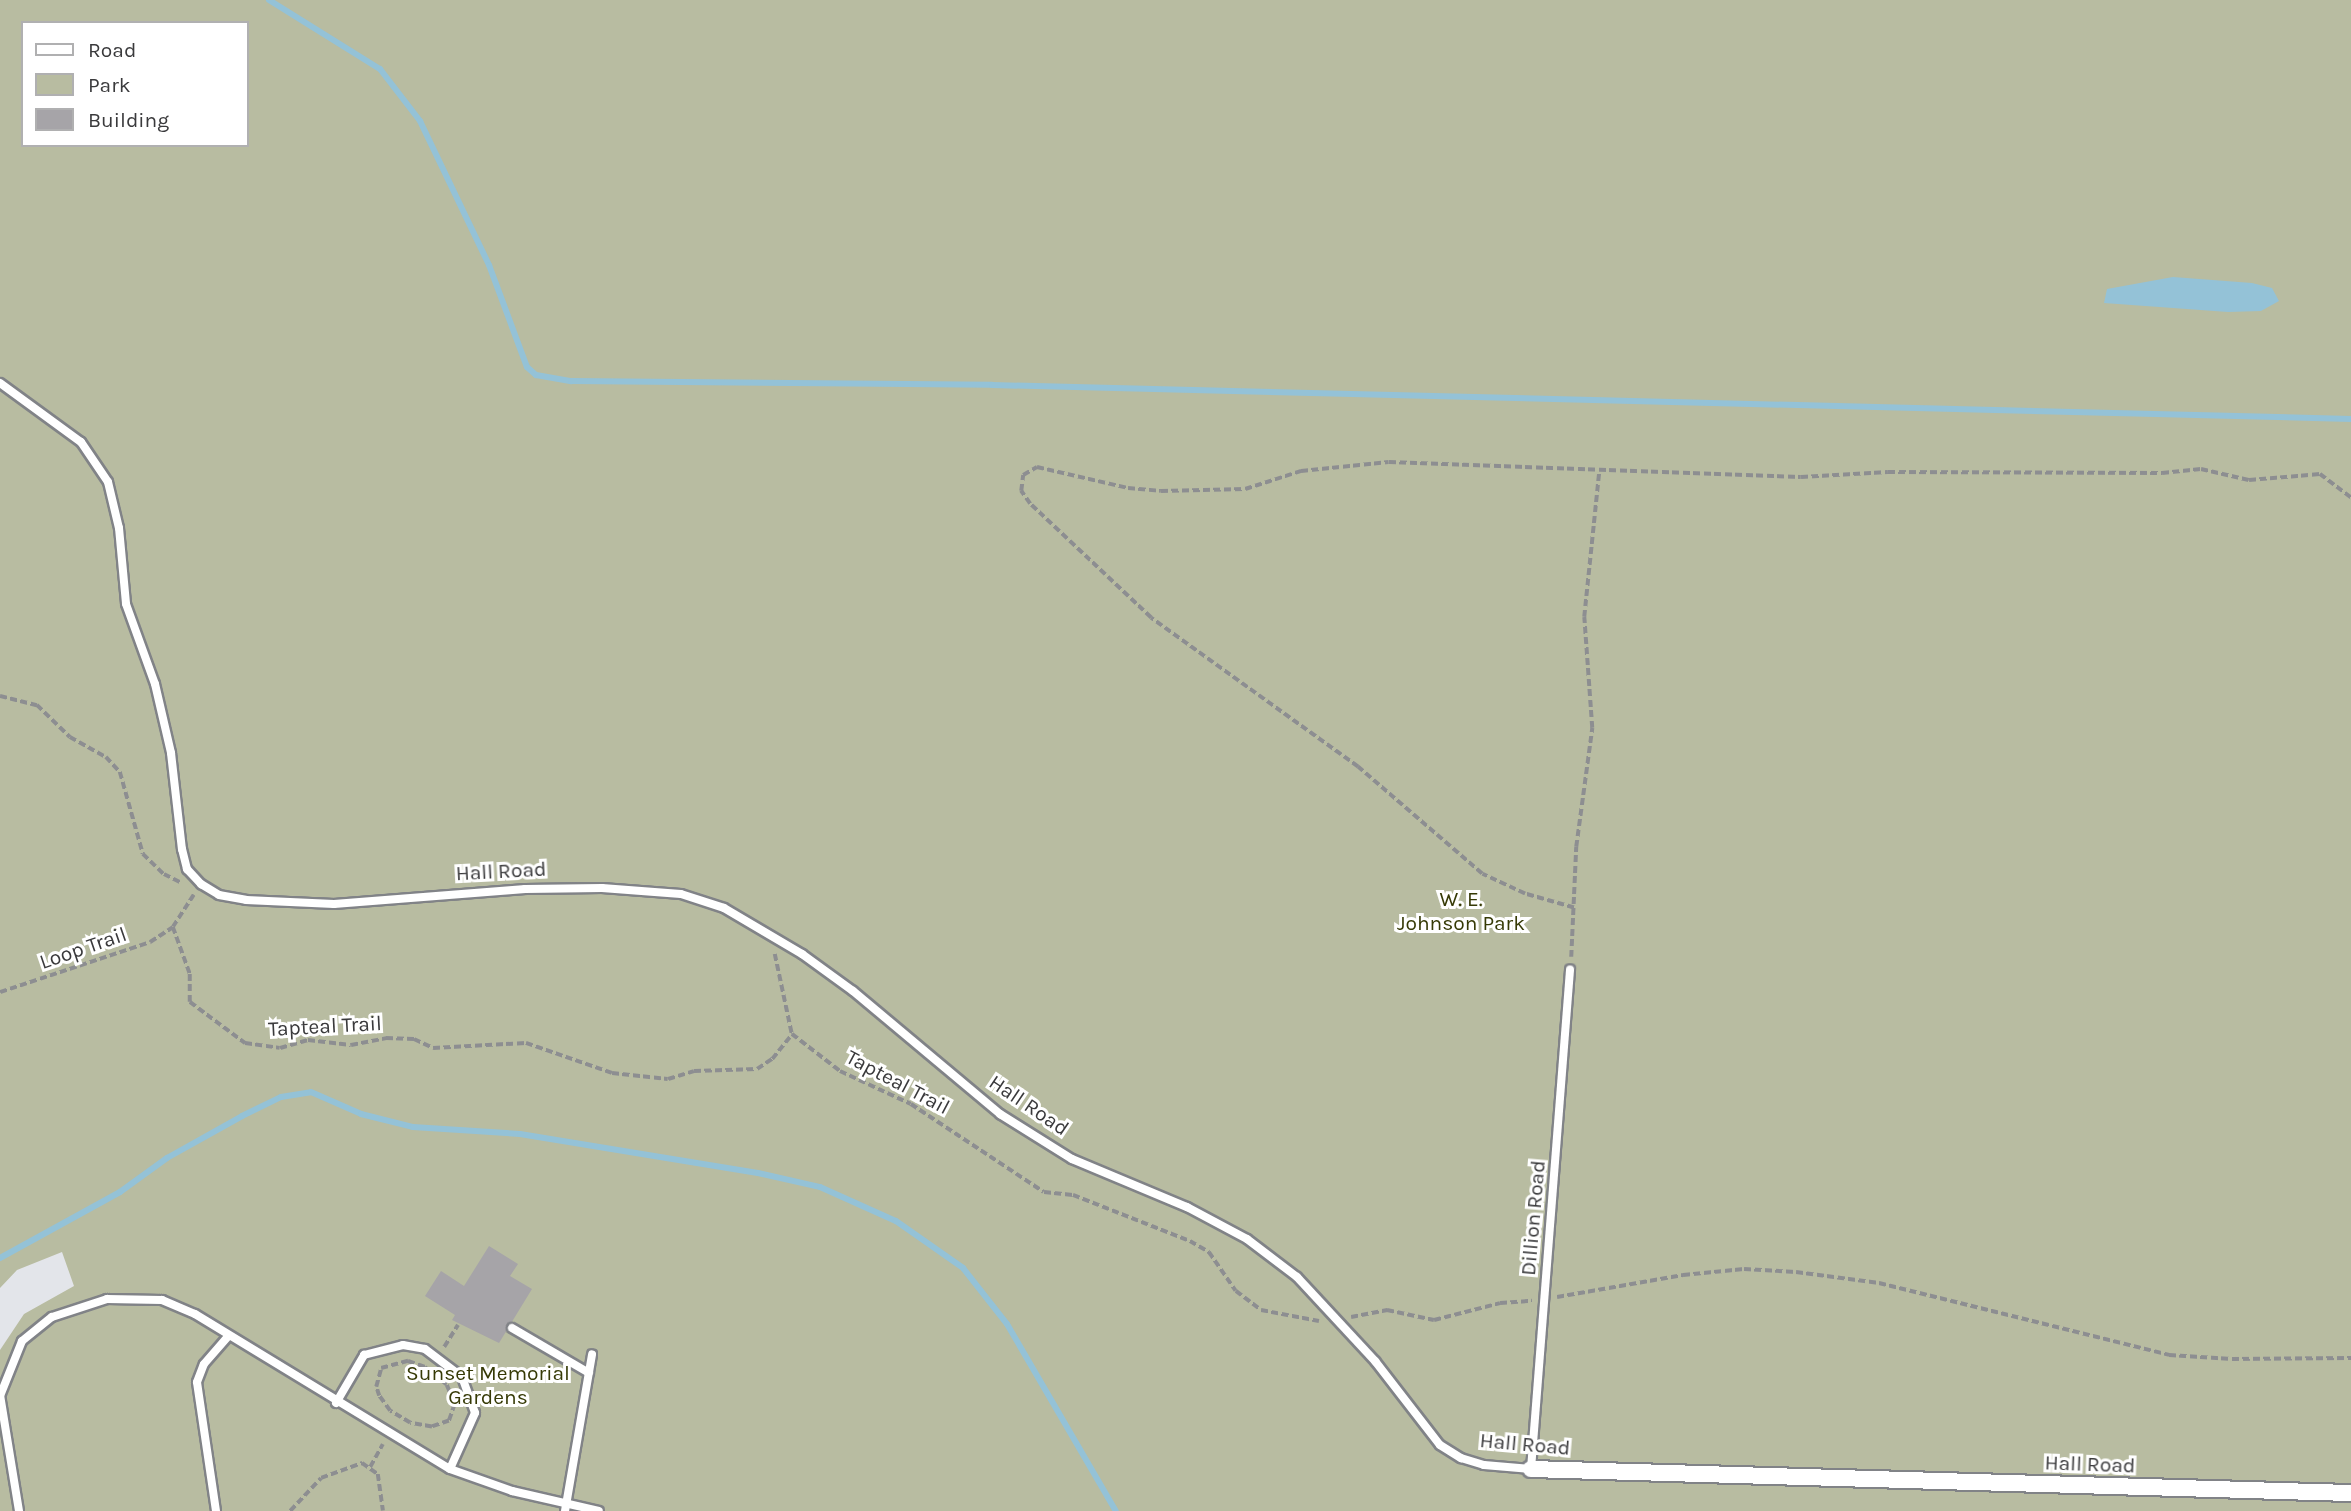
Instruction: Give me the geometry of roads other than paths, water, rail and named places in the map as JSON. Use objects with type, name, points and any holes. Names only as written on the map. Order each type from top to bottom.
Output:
[{"type":"street","name":"Hall Road","points":[[1531,1469],[2351,1493]]},
{"type":"lane","name":"Hall Road","points":[[0,383],[81,442],[108,482],[119,528],[126,604],[155,684],[171,754],[182,849],[187,869],[201,884],[219,895],[247,900],[334,904],[525,889],[681,894],[724,908],[771,935],[853,991],[1000,1114],[1072,1159],[1188,1207],[1248,1239],[1297,1277],[1335,1318],[1440,1445],[1484,1465],[1531,1469]]},
{"type":"lane","name":"Dillion Road","points":[[1531,1469],[1570,970]]},
{"type":"lane","points":[[19,1511],[0,1395],[22,1341],[52,1317],[87,1304],[125,1297],[162,1300],[195,1314],[336,1403],[450,1469],[565,1508],[599,1511]]},
{"type":"lane","points":[[512,1328],[589,1373]]},
{"type":"lane","points":[[216,1511],[197,1382],[204,1364],[228,1336]]},
{"type":"lane","points":[[336,1403],[364,1355],[403,1345],[425,1349],[462,1377],[475,1413],[450,1469]]},
{"type":"lane","points":[[565,1508],[592,1354]]},
{"type":"water","points":[[2173,277],[2252,283],[2272,288],[2279,301],[2261,311],[2228,312],[2104,303],[2107,289]]},
{"type":"waterway","points":[[269,0],[380,69],[420,121],[489,265],[527,367],[536,375],[571,381],[992,385],[2351,419]]},
{"type":"waterway","points":[[0,1258],[120,1192],[167,1158],[242,1116],[281,1097],[311,1092],[361,1114],[413,1127],[520,1134],[758,1173],[820,1187],[896,1221],[963,1268],[1007,1324],[1116,1511]]},
{"type":"park label","name":"W. E. Johnson Park","points":[[1461,911]]},
{"type":"park label","name":"Sunset Memorial Gardens","points":[[488,1385]]}]
